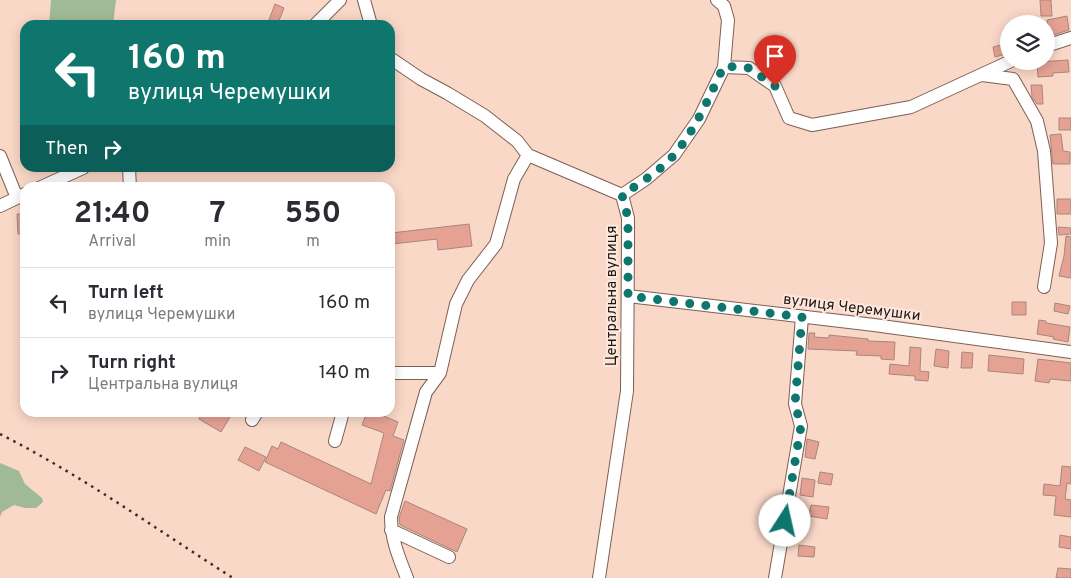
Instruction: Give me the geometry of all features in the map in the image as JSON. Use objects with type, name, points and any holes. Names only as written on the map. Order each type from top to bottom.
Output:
[{"type":"street","points":[[320,20],[340,0]]},
{"type":"street","points":[[364,0],[370,20]]},
{"type":"street","points":[[395,61],[421,79],[485,116],[518,141],[528,155],[622,195],[646,179],[674,155],[699,119],[724,66],[728,20],[724,6],[717,0]]},
{"type":"street","points":[[1055,43],[1071,38]]},
{"type":"street","points":[[724,66],[749,68],[775,86],[789,118],[812,125],[912,107],[1000,66]]},
{"type":"street","points":[[1012,70],[1013,79],[1037,121],[1044,151],[1051,243],[1044,288]]},
{"type":"street","points":[[979,75],[1013,79]]},
{"type":"street","points":[[407,578],[394,545],[391,517],[426,392],[440,372],[456,304],[468,280],[496,244],[514,179],[528,155]]},
{"type":"street","points":[[0,156],[20,194]]},
{"type":"street","points":[[52,182],[74,172]]},
{"type":"street","name":"Центральна вулиця","points":[[599,578],[627,391],[628,218],[622,195]]},
{"type":"street","points":[[0,206],[20,196]]},
{"type":"street","name":"вулиця Черемушки","points":[[628,296],[1071,352]]},
{"type":"street","points":[[775,578],[801,426],[795,404],[802,317]]},
{"type":"street","points":[[395,373],[440,372]]},
{"type":"street","points":[[335,441],[342,417]]},
{"type":"street","points":[[391,530],[449,557]]},
{"type":"green space","points":[[51,0],[116,0],[114,20],[49,20]]},
{"type":"green space","points":[[0,463],[19,471],[25,484],[42,498],[43,502],[36,508],[14,505],[2,512],[0,517]]},
{"type":"building","points":[[1040,0],[1051,0],[1052,15],[1041,15]]},
{"type":"building","points":[[275,4],[284,8],[279,20],[269,20]]},
{"type":"building","points":[[1067,16],[1069,30],[1055,34],[1055,18]]},
{"type":"building","points":[[1000,45],[1000,56],[995,57],[993,47]]},
{"type":"building","points":[[1068,60],[1069,72],[1053,73],[1053,76],[1038,77],[1038,70],[1055,70],[1055,61]]},
{"type":"building","points":[[1031,85],[1042,85],[1043,104],[1037,104],[1032,97]]},
{"type":"building","points":[[1059,118],[1071,118],[1071,130],[1059,130]]},
{"type":"building","points":[[1061,134],[1063,151],[1070,152],[1070,164],[1053,164],[1050,135]]},
{"type":"building","points":[[1057,199],[1071,199],[1071,214],[1057,214]]},
{"type":"building","points":[[17,214],[20,214],[20,234],[18,234]]},
{"type":"building","points":[[469,224],[472,246],[438,250],[437,239],[395,244],[395,233]]},
{"type":"building","points":[[1058,227],[1071,228],[1071,234],[1059,235]]},
{"type":"building","points":[[1066,236],[1071,237],[1071,278],[1059,276]]},
{"type":"building","points":[[1012,302],[1026,302],[1026,315],[1012,315]]},
{"type":"building","points":[[1055,303],[1070,306],[1068,314],[1054,311]]},
{"type":"building","points":[[1039,320],[1070,327],[1068,342],[1037,334]]},
{"type":"building","points":[[809,333],[815,333],[814,337],[829,338],[829,335],[868,339],[868,341],[895,342],[894,360],[881,359],[881,356],[856,355],[857,351],[808,349]]},
{"type":"building","points":[[910,347],[921,348],[920,371],[929,372],[928,381],[915,380],[915,376],[889,374],[890,364],[909,366]]},
{"type":"building","points":[[936,349],[949,351],[948,368],[934,366]]},
{"type":"building","points":[[962,352],[973,353],[972,368],[961,368]]},
{"type":"building","points":[[989,355],[1024,359],[1023,374],[988,371]]},
{"type":"building","points":[[1038,359],[1071,363],[1071,381],[1050,379],[1049,383],[1035,381]]},
{"type":"building","points":[[200,417],[230,417],[221,432],[199,419]]},
{"type":"building","points":[[365,417],[386,417],[398,422],[393,436],[404,440],[390,491],[386,490],[376,514],[265,462],[272,446],[278,449],[281,442],[371,484],[384,433],[362,425]]},
{"type":"building","points":[[807,439],[819,442],[815,459],[805,457]]},
{"type":"building","points":[[245,447],[266,457],[259,471],[238,460]]},
{"type":"building","points":[[1062,466],[1071,467],[1071,484],[1067,483],[1065,499],[1071,500],[1071,517],[1054,515],[1056,496],[1043,495],[1044,484],[1060,486]]},
{"type":"building","points":[[820,472],[833,474],[831,485],[818,483]]},
{"type":"building","points":[[802,478],[815,480],[813,497],[800,495]]},
{"type":"building","points":[[405,501],[467,529],[457,552],[400,525],[399,518]]},
{"type":"building","points":[[811,505],[829,507],[827,519],[809,516]]},
{"type":"building","points":[[1060,535],[1071,537],[1071,549],[1059,547]]},
{"type":"building","points":[[799,545],[815,547],[814,557],[798,556]]},
{"type":"building","points":[[1058,568],[1071,569],[1071,578],[1056,578]]},
{"type":"railway","points":[[0,434],[60,467],[233,578]]},
{"type":"route","points":[[775,86],[749,68],[724,66],[699,119],[674,155],[646,179],[622,195],[628,218],[628,296],[802,317],[795,404],[801,426],[785,521]]}]
